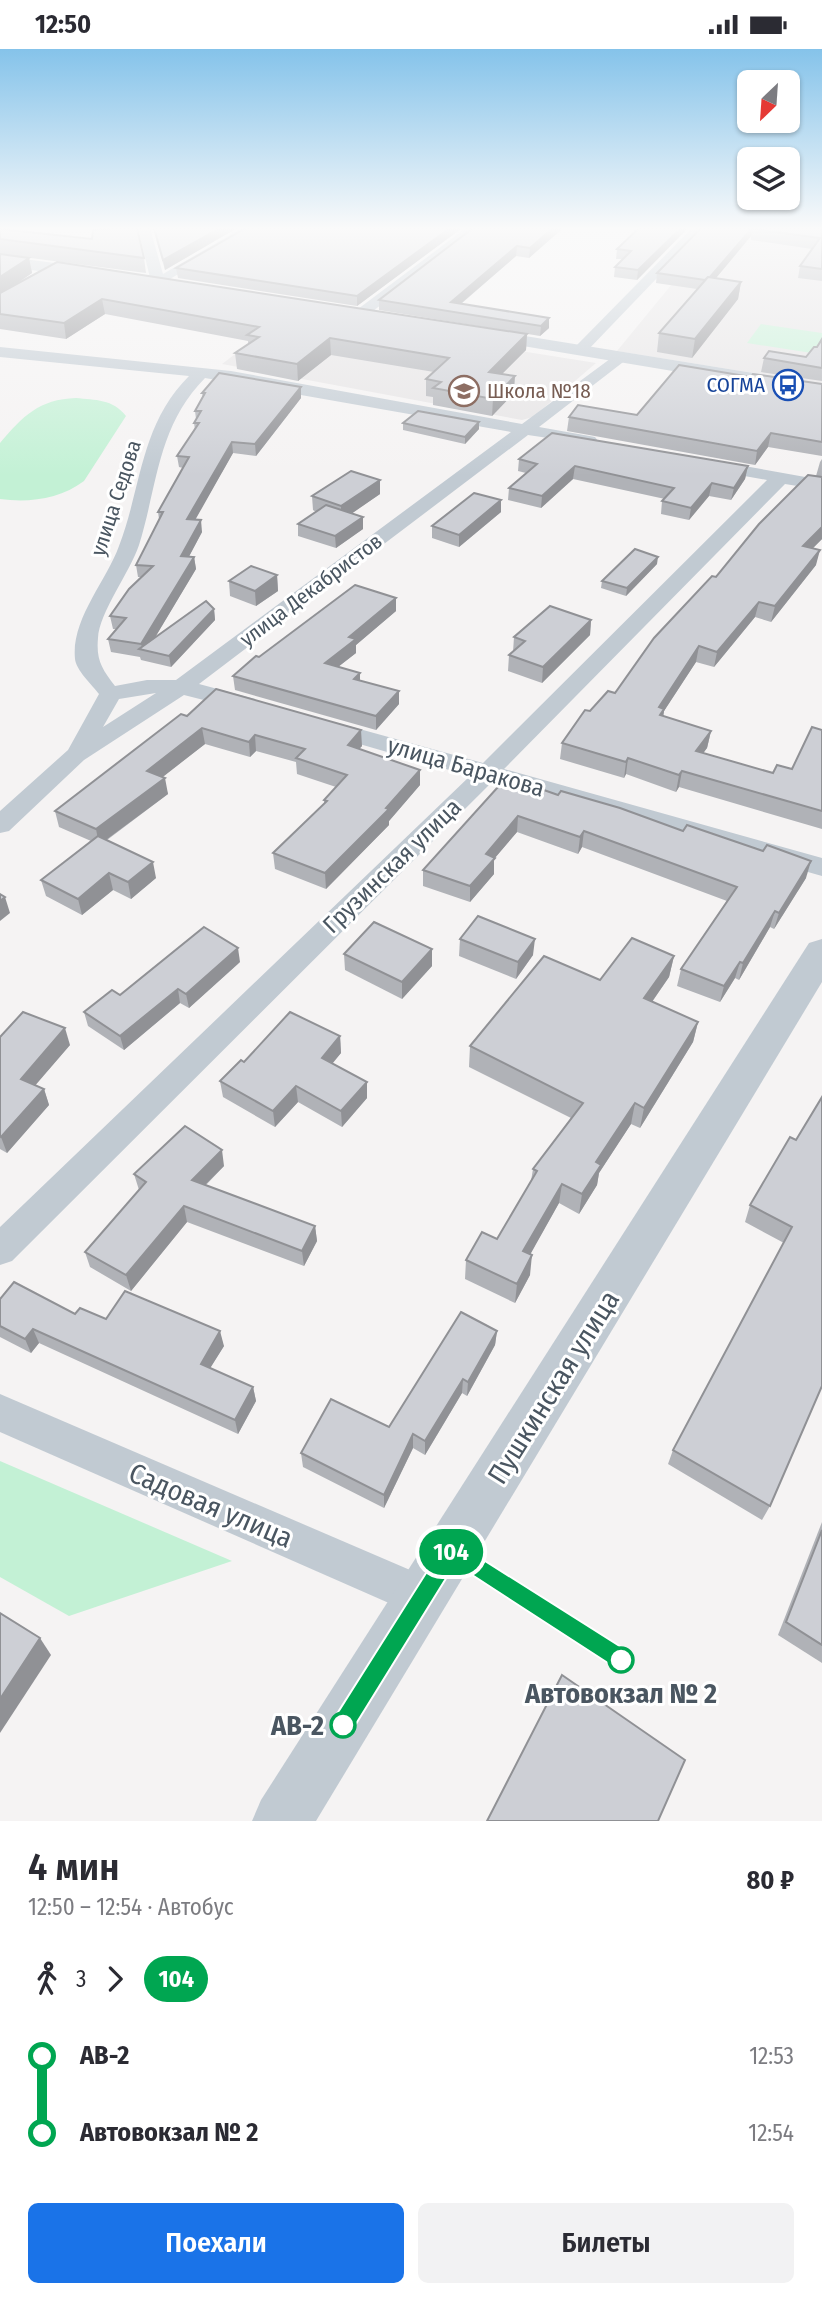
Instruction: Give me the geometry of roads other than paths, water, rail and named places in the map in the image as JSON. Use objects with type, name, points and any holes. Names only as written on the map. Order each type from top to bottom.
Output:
[{"type":"street","points":[[352,314],[357,311]]},
{"type":"street","points":[[581,349],[618,311]]},
{"type":"street","points":[[352,314],[379,318]]},
{"type":"street","points":[[465,332],[822,390]]},
{"type":"street","points":[[0,352],[202,372],[606,445]]},
{"type":"street","name":"улица Декабристов","points":[[0,825],[76,755],[184,685],[623,356]]},
{"type":"street","name":"улица Седова","points":[[110,694],[86,662],[87,634],[129,547],[146,473],[167,415],[179,395],[202,372]]},
{"type":"street","points":[[700,462],[822,485]]},
{"type":"street","name":"Грузинская улица","points":[[0,1250],[487,773],[780,478]]},
{"type":"street","points":[[76,755],[110,694],[138,685],[184,685],[276,712]]},
{"type":"street","name":"улица Баракова","points":[[302,720],[822,867]]},
{"type":"street","name":"Пушкинская улица","points":[[282,1821],[822,952]]},
{"type":"street","name":"Садовая улица","points":[[0,1413],[423,1597]]},
{"type":"place","name":"СОГМА","points":[[788,385]]},
{"type":"place","name":"Школа №18","points":[[464,391]]},
{"type":"place","name":"Автовокзал № 2","points":[[621,1660]]},
{"type":"place","name":"АВ-2","points":[[343,1725]]}]
